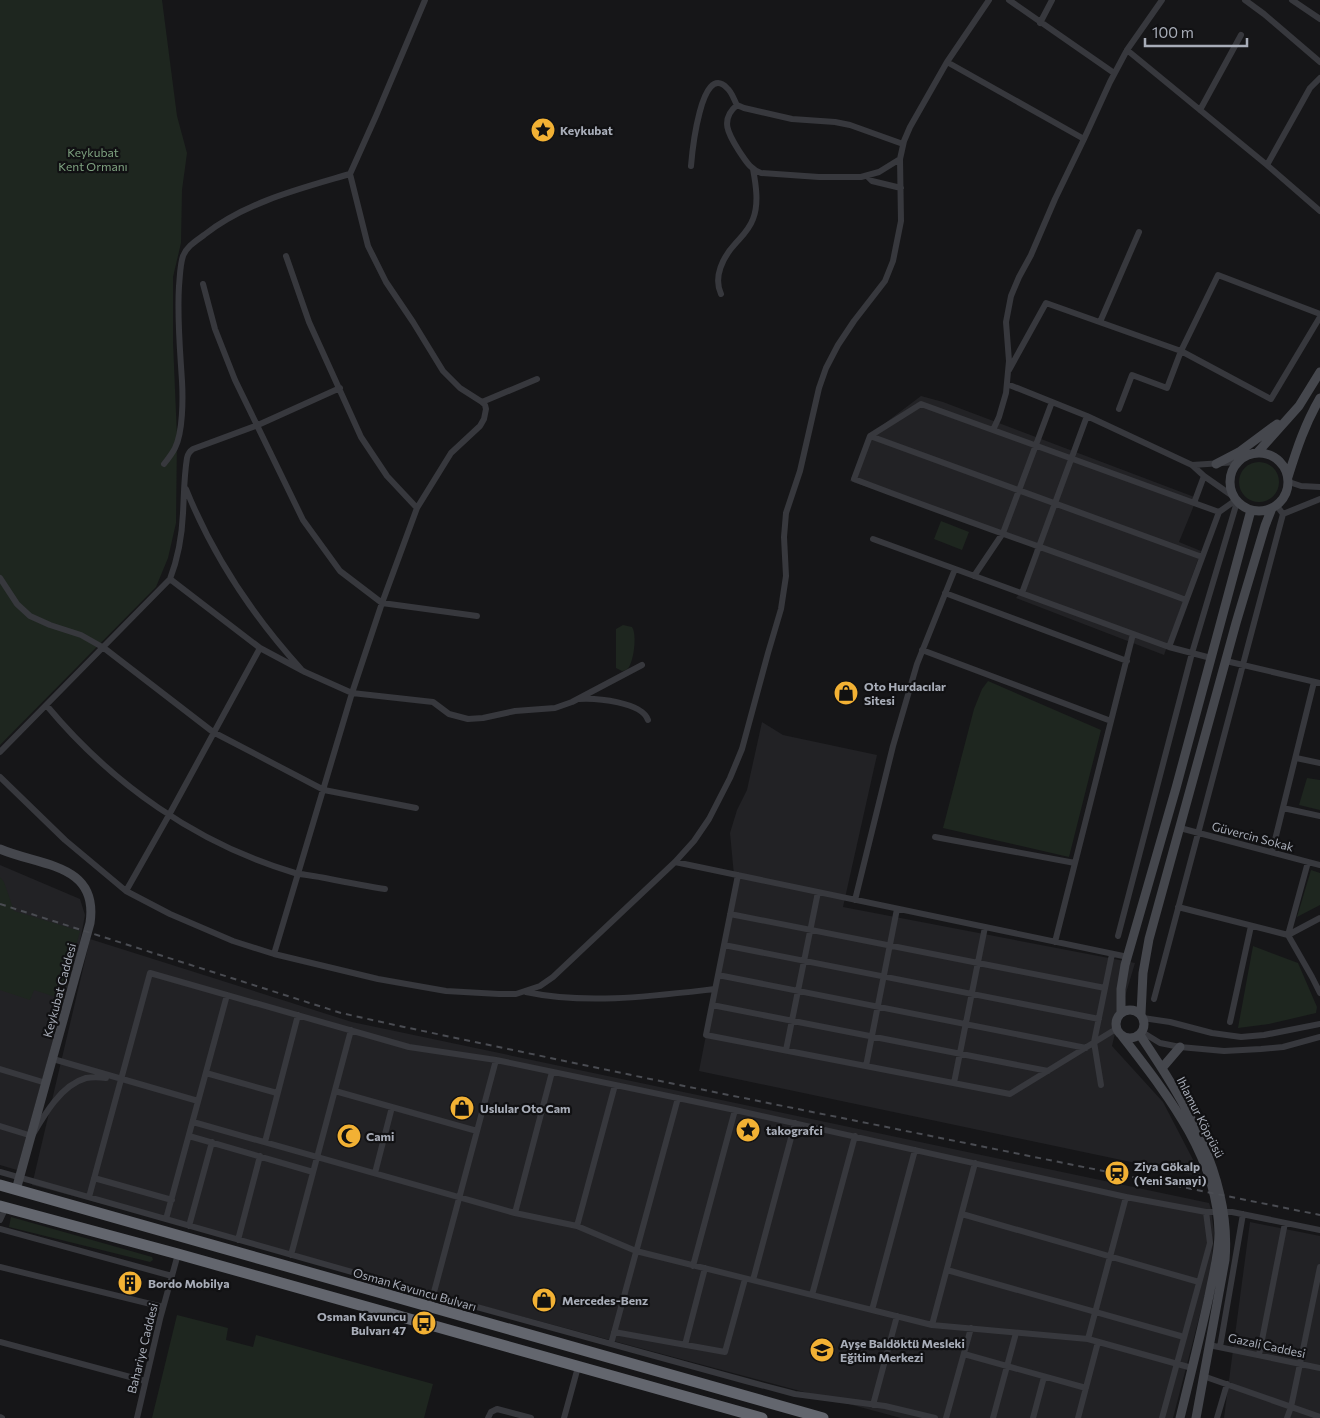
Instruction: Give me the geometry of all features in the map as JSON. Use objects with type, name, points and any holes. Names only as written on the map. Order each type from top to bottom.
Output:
[{"type":"highway","name":"Osman Kavuncu Bulvarı","points":[[0,1186],[822,1418]]},
{"type":"highway","points":[[16,1190],[3,1206],[725,1410],[762,1418]]},
{"type":"street","points":[[274,954],[352,694],[382,603],[417,508],[451,453],[477,430],[482,423],[486,409],[482,402],[468,394],[448,376],[386,282],[368,246],[350,174],[425,0]]},
{"type":"street","points":[[0,777],[65,840],[126,891],[193,925],[233,941],[274,954],[378,979],[434,989],[508,994],[524,992],[540,986],[553,977],[675,862],[709,819],[730,778],[742,749],[781,609],[786,576],[784,537],[786,513],[800,471],[819,388],[826,368],[838,345],[885,281],[893,261],[900,232],[902,210],[900,159],[903,144],[910,127],[947,62],[989,0]]},
{"type":"street","points":[[1009,0],[1114,73]]},
{"type":"street","points":[[1040,23],[1052,0]]},
{"type":"street","points":[[993,430],[1003,406],[1007,384],[1006,322],[1011,296],[1019,277],[1032,256],[1055,199],[1114,73],[1127,50],[1162,0]]},
{"type":"street","points":[[1246,0],[1320,62]]},
{"type":"street","points":[[1292,0],[1320,19]]},
{"type":"street","points":[[1200,110],[1242,35]]},
{"type":"street","points":[[1127,50],[1268,165],[1320,211]]},
{"type":"street","points":[[947,62],[1084,139]]},
{"type":"street","points":[[1268,165],[1310,88],[1320,78]]},
{"type":"street","points":[[692,166],[703,99],[707,91],[718,83],[729,89],[737,105],[751,110],[792,119],[850,125],[903,144]]},
{"type":"street","points":[[737,105],[731,111],[728,119],[728,133],[753,169],[766,174],[833,177],[867,176],[879,172],[900,159]]},
{"type":"street","points":[[721,294],[718,280],[722,265],[730,250],[746,233],[755,214],[756,190],[753,169]]},
{"type":"street","points":[[164,464],[177,444],[181,418],[182,391],[178,310],[181,264],[186,250],[206,232],[247,208],[276,196],[350,174]]},
{"type":"street","points":[[867,176],[872,181],[901,188]]},
{"type":"street","points":[[1100,322],[1139,232]]},
{"type":"street","points":[[286,256],[309,322],[340,388],[353,421],[370,452],[392,481],[417,508]]},
{"type":"street","points":[[1008,371],[1046,303],[1182,351],[1271,399],[1320,315],[1218,275],[1182,351],[1167,388],[1132,375],[1119,409]]},
{"type":"street","points":[[203,284],[215,329],[235,380],[303,520],[340,571],[382,603],[477,616]]},
{"type":"street","points":[[1257,453],[1299,406],[1320,372]]},
{"type":"street","points":[[482,402],[537,378]]},
{"type":"street","points":[[1007,384],[1087,416],[1192,465],[1246,508],[1262,511],[1275,507]]},
{"type":"street","points":[[0,752],[170,579],[176,562],[180,538],[187,457],[191,450],[258,425],[340,388]]},
{"type":"street","points":[[1141,1034],[1145,1025],[1142,1016],[1141,987],[1146,950],[1226,661],[1264,526],[1275,507],[1284,498],[1300,439],[1310,415],[1320,398]]},
{"type":"street","points":[[974,576],[1004,533],[1052,402]]},
{"type":"street","points":[[1186,600],[854,479],[870,436],[921,404],[1218,512]]},
{"type":"street","points":[[1216,464],[1247,446],[1299,406]]},
{"type":"street","points":[[1022,593],[1087,416]]},
{"type":"street","points":[[870,436],[1202,557]]},
{"type":"street","points":[[1118,936],[1192,653],[1236,500],[1230,482],[1232,471],[1238,462],[1246,456],[1257,453],[1268,454],[1277,459],[1284,467],[1289,479],[1301,486],[1320,487]]},
{"type":"street","points":[[1192,465],[1238,462]]},
{"type":"street","points":[[1194,503],[1204,476]]},
{"type":"street","points":[[184,486],[200,522],[229,575],[262,622],[305,672]]},
{"type":"street","points":[[1283,514],[1320,499]]},
{"type":"street","points":[[1169,647],[1218,512],[1236,500]]},
{"type":"street","points":[[1275,507],[1283,514]]},
{"type":"street","points":[[1121,1013],[1121,989],[1128,957],[1251,510]]},
{"type":"street","points":[[1154,999],[1283,514]]},
{"type":"street","points":[[873,539],[1169,647],[1211,658]]},
{"type":"street","points":[[855,900],[893,746],[916,664],[955,569]]},
{"type":"street","points":[[0,578],[17,604],[30,616],[81,635],[104,648],[213,732],[324,790],[416,808]]},
{"type":"street","points":[[170,579],[260,648],[305,672],[352,694],[433,702],[454,716],[476,719],[515,710],[555,708],[577,699],[642,665]]},
{"type":"street","points":[[945,593],[1126,661]]},
{"type":"street","points":[[1055,942],[1133,634]]},
{"type":"street","points":[[126,891],[260,648]]},
{"type":"street","points":[[922,650],[1111,721]]},
{"type":"street","points":[[1226,661],[1318,681],[1272,852]]},
{"type":"street","points":[[577,699],[595,699],[623,704],[642,711],[646,714],[648,720]]},
{"type":"street","points":[[47,706],[74,737],[135,792],[169,815],[222,844],[259,860],[298,873],[385,889]]},
{"type":"street","points":[[1296,758],[1320,763]]},
{"type":"street","points":[[1283,808],[1320,816]]},
{"type":"street","name":"Güvercin Sokak","points":[[1180,828],[1320,865]]},
{"type":"street","points":[[935,837],[1075,863]]},
{"type":"street","name":"Keykubat Caddesi","points":[[0,849],[41,862],[72,875],[84,884],[90,901],[91,916],[16,1190]]},
{"type":"street","points":[[675,862],[1128,957]]},
{"type":"street","points":[[1308,862],[1288,935],[1320,993]]},
{"type":"street","points":[[738,876],[706,1035],[1010,1094],[1094,1042],[1119,1032]]},
{"type":"street","points":[[786,1050],[818,892]]},
{"type":"street","points":[[1178,907],[1288,935],[1320,918]]},
{"type":"street","points":[[866,1066],[897,909]]},
{"type":"street","points":[[730,914],[1105,988]]},
{"type":"street","points":[[1230,1022],[1251,926]]},
{"type":"street","points":[[954,1083],[985,927]]},
{"type":"street","points":[[724,945],[1099,1019]]},
{"type":"street","points":[[1101,1086],[1094,1042],[1112,954]]},
{"type":"street","points":[[89,1197],[150,973],[409,1047],[496,1060],[678,1098],[1126,1197],[1206,1212],[1232,1212],[1320,1230]]},
{"type":"street","points":[[718,975],[1086,1048]]},
{"type":"street","points":[[524,992],[547,996],[583,998],[655,995],[715,988]]},
{"type":"street","points":[[166,1219],[227,995]]},
{"type":"street","points":[[712,1005],[1048,1071]]},
{"type":"street","points":[[1320,1024],[1264,1035],[1240,1037],[1212,1033],[1142,1016],[1131,1009],[1121,1013],[1116,1019],[1119,1032],[1129,1038],[1141,1034],[1160,1043],[1224,1051],[1283,1046],[1320,1037]]},
{"type":"street","points":[[264,1142],[298,1015]]},
{"type":"street","points":[[291,1255],[351,1030]]},
{"type":"street","name":"Ihlamur Köprüsü","points":[[1119,1032],[1157,1081],[1177,1112],[1209,1178],[1215,1201],[1219,1232],[1209,1316]]},
{"type":"street","name":"Ihlamur Köprüsü","points":[[1141,1034],[1162,1068],[1203,1144],[1214,1170],[1221,1195],[1225,1221],[1226,1249],[1224,1272],[1209,1316]]},
{"type":"street","points":[[1162,1068],[1180,1047]]},
{"type":"street","points":[[53,1060],[198,1101]]},
{"type":"street","points":[[430,1307],[496,1060]]},
{"type":"street","points":[[0,1069],[46,1082]]},
{"type":"street","points":[[514,1213],[552,1072]]},
{"type":"street","points":[[206,1073],[277,1093]]},
{"type":"street","points":[[0,1126],[32,1136],[55,1102],[73,1084],[91,1077],[121,1079]]},
{"type":"street","points":[[577,1226],[615,1085]]},
{"type":"street","points":[[335,1091],[477,1132]]},
{"type":"street","points":[[611,1344],[678,1098]]},
{"type":"street","points":[[375,1173],[392,1107]]},
{"type":"street","points":[[693,1266],[735,1110]]},
{"type":"street","points":[[193,1122],[514,1213],[577,1226],[636,1251],[932,1325],[1088,1340],[1192,1368]]},
{"type":"street","points":[[753,1280],[795,1123]]},
{"type":"street","points":[[189,1136],[313,1172]]},
{"type":"street","points":[[812,1295],[855,1136]]},
{"type":"street","points":[[189,1226],[212,1142]]},
{"type":"street","points":[[872,1310],[915,1150]]},
{"type":"street","points":[[238,1240],[260,1156]]},
{"type":"street","points":[[932,1325],[976,1164]]},
{"type":"street","points":[[0,1172],[433,1295],[795,1394],[886,1406],[935,1418]]},
{"type":"street","points":[[94,1178],[172,1200]]},
{"type":"street","points":[[1088,1340],[1126,1197]]},
{"type":"street","points":[[0,1220],[3,1206]]},
{"type":"street","points":[[1162,1418],[1210,1243],[1206,1212]]},
{"type":"street","points":[[962,1214],[1199,1282]]},
{"type":"street","points":[[1220,1347],[1243,1214]]},
{"type":"street","points":[[1258,1355],[1285,1223]]},
{"type":"street","points":[[0,1229],[172,1276]]},
{"type":"street","name":"Bahariye Caddesi","points":[[137,1418],[163,1307],[178,1254]]},
{"type":"street","points":[[0,1267],[163,1307]]},
{"type":"street","points":[[1287,1418],[1320,1267]]},
{"type":"street","points":[[684,1345],[705,1268]]},
{"type":"street","points":[[947,1270],[1184,1337]]},
{"type":"street","points":[[614,1332],[725,1352],[745,1278]]},
{"type":"street","points":[[873,1405],[897,1316]]},
{"type":"street","points":[[1196,1418],[1209,1345],[1209,1316]]},
{"type":"street","points":[[1180,1418],[1192,1368],[1209,1316]]},
{"type":"street","points":[[946,1418],[970,1328]]},
{"type":"street","points":[[993,1418],[1016,1333]]},
{"type":"street","points":[[0,1342],[145,1381]]},
{"type":"street","points":[[1078,1418],[1098,1342]]},
{"type":"street","name":"Gazali Caddesi","points":[[1209,1345],[1320,1368]]},
{"type":"street","points":[[964,1354],[1086,1388]]},
{"type":"street","points":[[564,1418],[578,1367]]},
{"type":"street","points":[[1203,1376],[1320,1417]]},
{"type":"street","points":[[1032,1418],[1044,1377]]},
{"type":"street","points":[[1217,1418],[1226,1384]]},
{"type":"street","points":[[488,1418],[491,1412],[497,1409],[531,1418]]},
{"type":"shaded area","points":[[921,396],[943,402],[1197,498],[1179,542],[1201,551],[1164,655],[1016,598],[1022,590],[1034,556],[1035,544],[850,481],[872,433]]},
{"type":"shaded area","points":[[762,722],[783,735],[877,755],[843,907],[1135,963],[1112,1046],[1163,1102],[1202,1177],[699,1071],[735,886],[730,833],[737,810],[747,790]]},
{"type":"shaded area","points":[[0,865],[80,899],[85,915],[79,947],[17,1170],[0,1165]]},
{"type":"shaded area","points":[[90,939],[352,1022],[1209,1203],[1214,1232],[1210,1276],[1173,1418],[901,1418],[32,1185]]},
{"type":"shaded area","points":[[1250,1222],[1320,1236],[1320,1418],[1224,1418]]},
{"type":"green space","name":"Keykubat Kent Ormanı","points":[[0,0],[162,0],[177,116],[187,153],[182,190],[181,243],[173,277],[173,342],[177,437],[176,523],[168,558],[156,587],[0,745]]},
{"type":"green space","points":[[1263,462],[1270,465],[1276,471],[1279,482],[1278,490],[1270,499],[1263,502],[1255,502],[1248,499],[1240,490],[1239,478],[1242,471],[1251,463]]},
{"type":"green space","points":[[941,521],[969,532],[962,550],[934,539]]},
{"type":"green space","points":[[623,625],[632,627],[635,641],[631,663],[628,669],[622,671],[616,668],[616,629]]},
{"type":"green space","points":[[988,681],[1101,730],[1069,857],[943,828],[974,709],[982,689]]},
{"type":"green space","points":[[1307,778],[1320,780],[1320,810],[1299,805]]},
{"type":"green space","points":[[1311,870],[1320,873],[1320,905],[1297,917]]},
{"type":"green space","points":[[0,877],[4,882],[14,911],[80,931],[62,999],[34,990],[30,1000],[0,990]]},
{"type":"green space","points":[[1253,946],[1298,963],[1317,1007],[1316,1013],[1269,1024],[1238,1028]]},
{"type":"green space","points":[[11,1217],[152,1257],[153,1260],[150,1262],[9,1227]]},
{"type":"green space","points":[[177,1315],[228,1328],[226,1340],[253,1347],[256,1335],[433,1384],[424,1418],[152,1418]]},
{"type":"railway","points":[[0,904],[341,1013],[650,1079],[1320,1215]]},
{"type":"place","name":"Keykubat","points":[[543,130]]},
{"type":"place","name":"Oto Hurdacılar Sitesi","points":[[846,693]]},
{"type":"place","name":"Uslular Oto Cam","points":[[462,1108]]},
{"type":"place","name":"takografci","points":[[748,1130]]},
{"type":"place","name":"Cami","points":[[349,1136]]},
{"type":"place","name":"Ziya Gökalp (Yeni Sanayi)","points":[[1117,1173]]},
{"type":"place","name":"Bordo Mobilya","points":[[130,1283]]},
{"type":"place","name":"Mercedes-Benz","points":[[544,1300]]},
{"type":"place","name":"Osman Kavuncu Bulvarı 47","points":[[424,1323]]},
{"type":"place","name":"Ayşe Baldöktü Mesleki Eğitim Merkezi","points":[[822,1350]]}]
